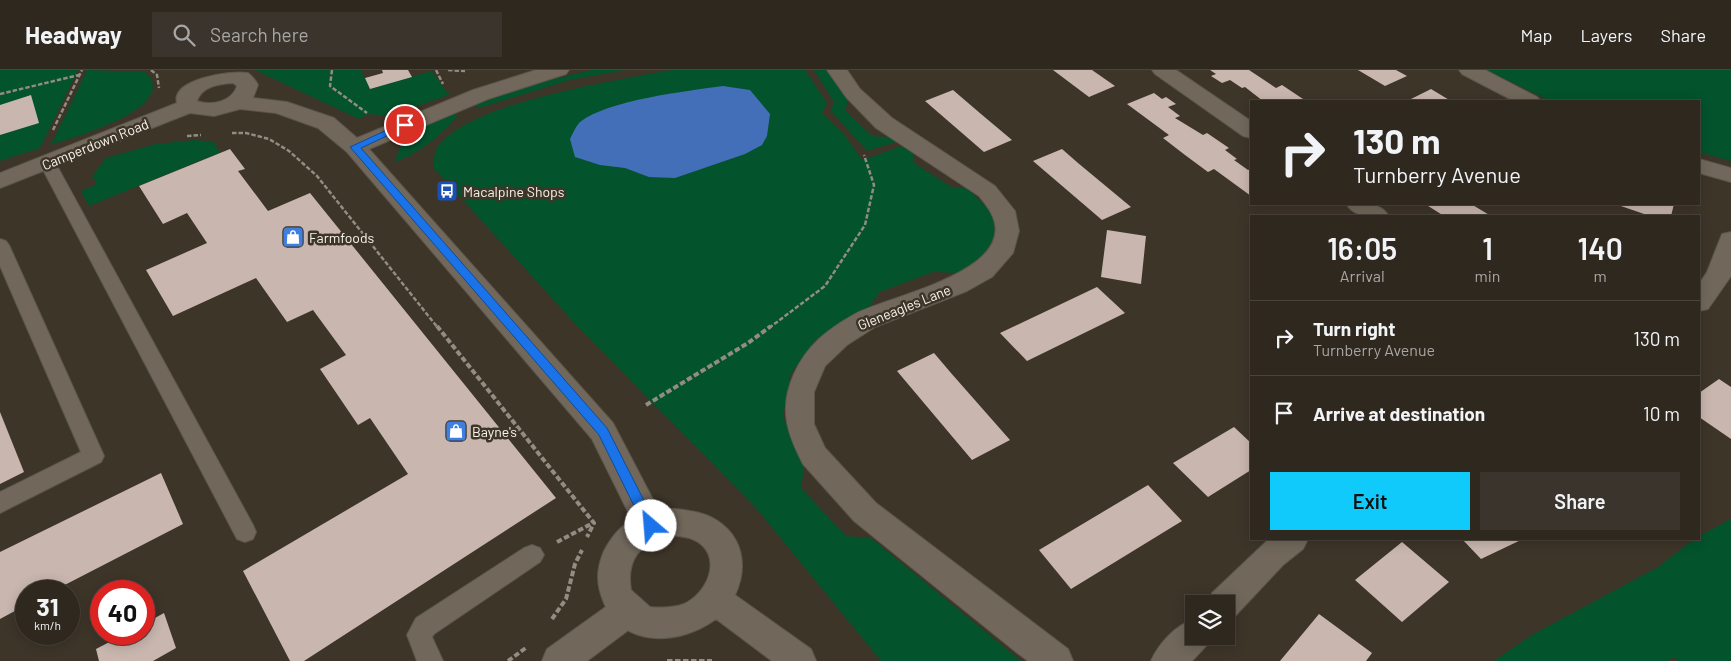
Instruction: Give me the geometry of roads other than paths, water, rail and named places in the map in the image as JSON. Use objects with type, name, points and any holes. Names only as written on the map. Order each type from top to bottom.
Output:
[{"type":"street","points":[[355,147],[514,81],[559,70]]},
{"type":"street","name":"Gleneagles Lane","points":[[837,70],[853,93],[884,123],[987,191],[1003,211],[1006,232],[1001,253],[983,271],[958,285],[866,320],[838,338],[814,360],[800,392],[800,424],[813,454],[865,512],[1056,661]]},
{"type":"street","points":[[1162,70],[1250,130]]},
{"type":"street","points":[[1469,70],[1528,100]]},
{"type":"street","points":[[194,77],[241,78],[248,85],[247,91],[236,102],[226,106],[205,110],[189,106],[186,102],[187,96],[194,77]]},
{"type":"street","points":[[236,102],[279,107],[326,123],[355,147],[603,431],[651,526]]},
{"type":"street","name":"Camperdown Road","points":[[0,181],[48,164],[189,106]]},
{"type":"street","points":[[1700,166],[1731,175]]},
{"type":"street","points":[[1360,205],[1375,215]]},
{"type":"street","points":[[1700,301],[1719,275],[1731,240]]},
{"type":"street","points":[[669,522],[687,522],[704,527],[717,537],[725,551],[728,567],[724,584],[715,600],[700,613],[681,622],[661,624],[642,621],[626,612],[616,599],[612,583],[614,565],[622,550],[634,536],[651,526],[669,522]]},
{"type":"street","points":[[1233,595],[1272,555],[1291,540]]},
{"type":"street","points":[[715,600],[742,617],[799,661]]},
{"type":"street","points":[[558,661],[626,612]]},
{"type":"street","points":[[1168,661],[1185,644]]},
{"type":"lane","points":[[48,164],[245,532]]},
{"type":"lane","points":[[0,245],[93,456],[0,503]]},
{"type":"lane","points":[[430,661],[419,635],[425,626],[532,556]]},
{"type":"water","points":[[723,86],[750,90],[770,114],[767,136],[762,145],[745,154],[675,178],[649,177],[625,168],[600,165],[575,157],[570,139],[580,122],[593,114],[628,102]]},
{"type":"place","name":"Macalpine Shops","points":[[447,191]]},
{"type":"place","name":"Farmfoods","points":[[293,237]]},
{"type":"place","name":"Bayne's","points":[[456,431]]}]
